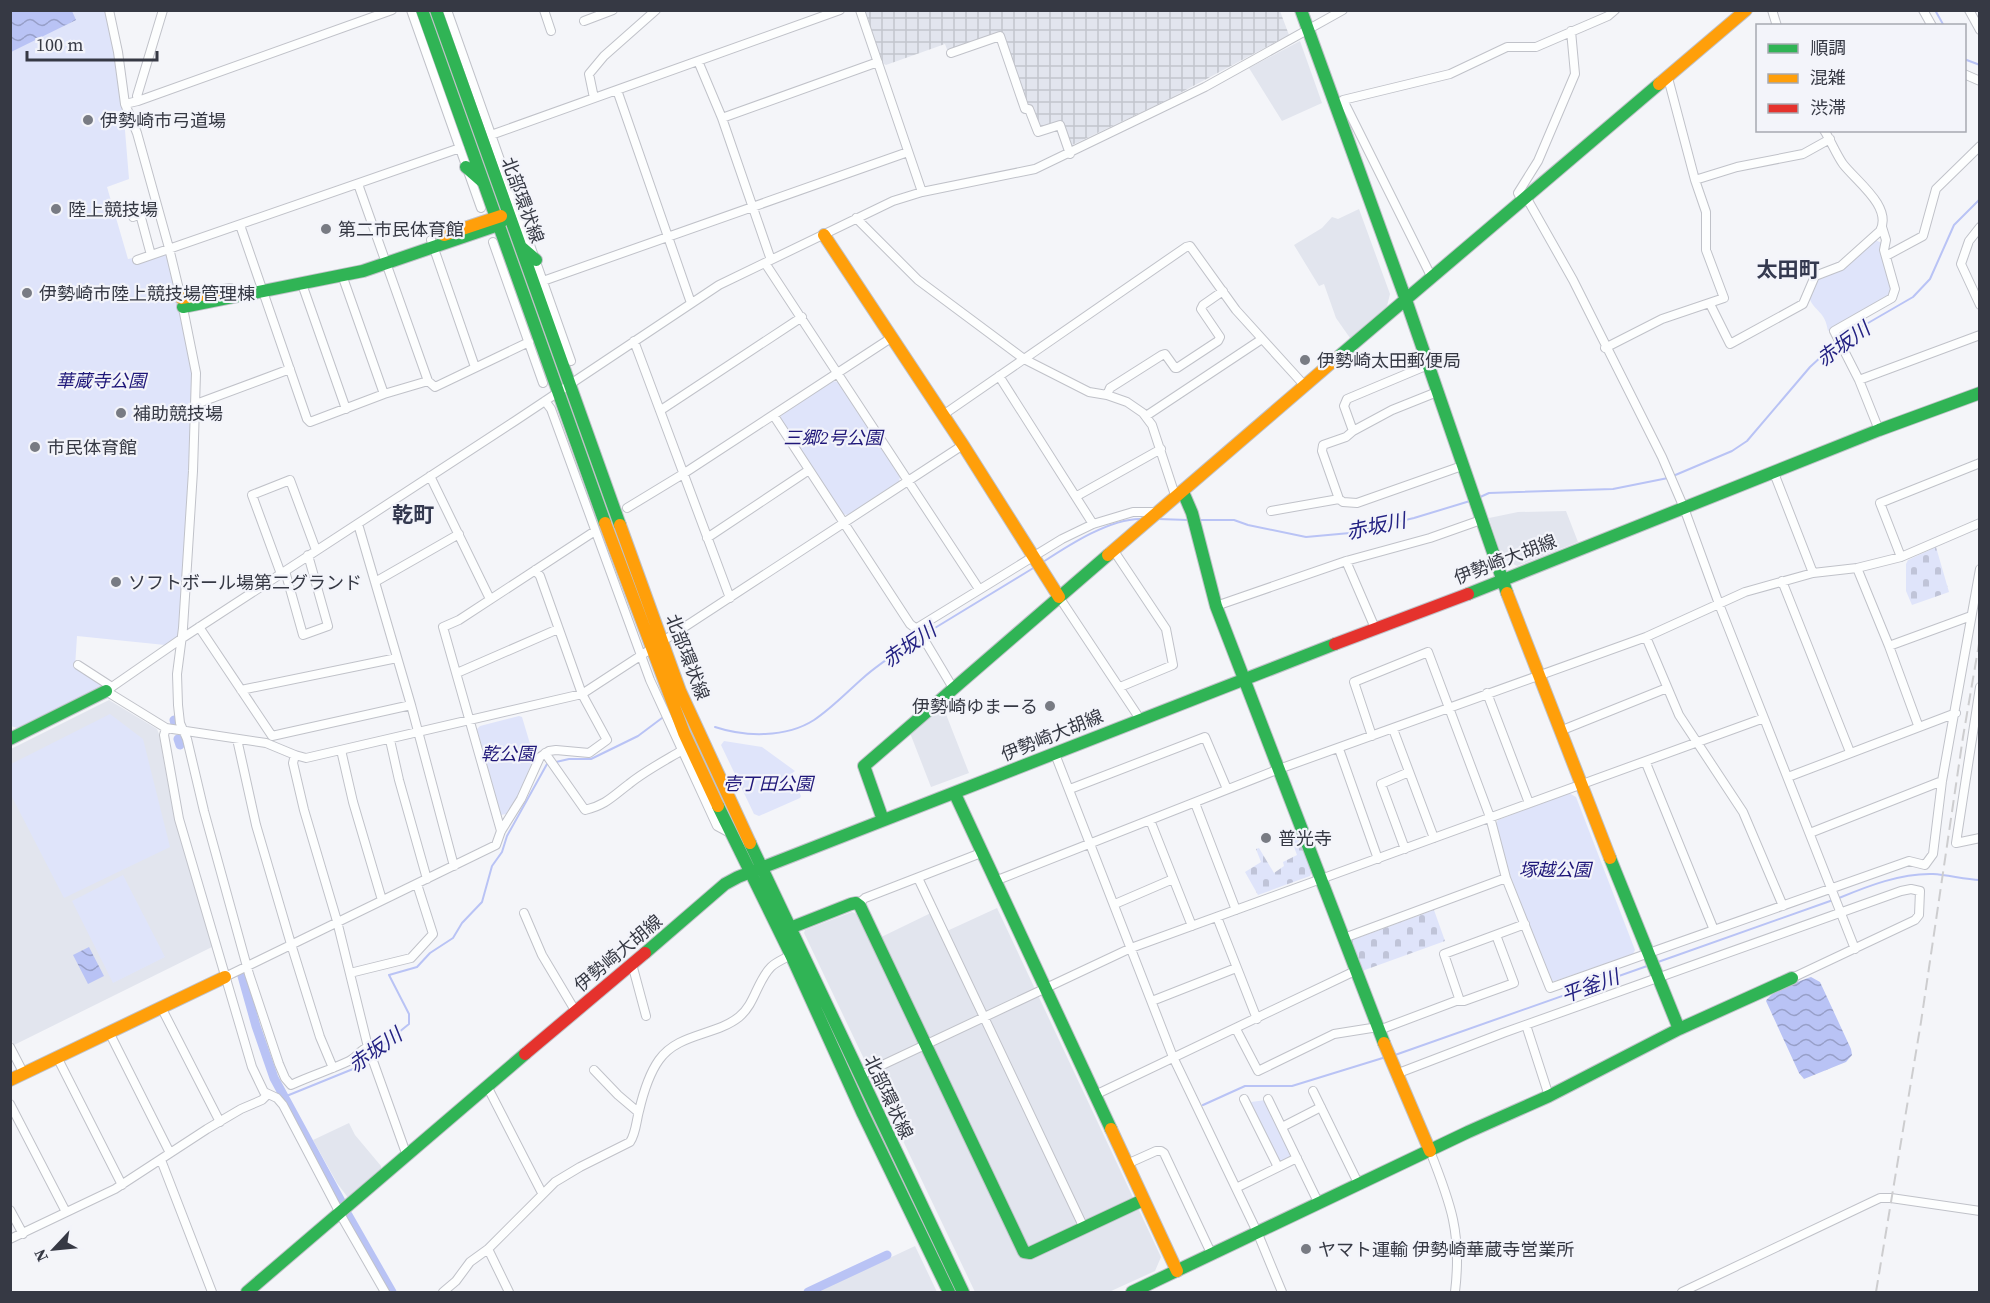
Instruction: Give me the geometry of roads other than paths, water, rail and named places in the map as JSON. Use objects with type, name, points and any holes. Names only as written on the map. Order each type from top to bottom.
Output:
[{"type":"street","points":[[109,10],[118,52],[125,104],[137,133],[168,249],[196,373],[196,404],[177,674],[177,705],[183,732],[247,967],[270,1040],[288,1083],[291,1085],[333,1068],[354,1058],[362,1049],[368,1047]]},
{"type":"street","points":[[138,101],[137,96],[163,10]]},
{"type":"street","points":[[125,104],[392,10]]},
{"type":"street","points":[[411,10],[481,208]]},
{"type":"street","name":"北部環状線","points":[[422,10],[557,392],[684,733],[731,833],[790,928],[963,1293]]},
{"type":"street","name":"北部環状線","points":[[436,10],[569,384],[651,649],[704,746],[791,955],[863,1114],[949,1293]]},
{"type":"street","points":[[441,25],[445,10]]},
{"type":"street","points":[[445,10],[571,361]]},
{"type":"street","points":[[544,10],[550,31]]},
{"type":"street","points":[[584,21],[613,10]]},
{"type":"street","points":[[594,98],[589,74],[604,57],[656,10]]},
{"type":"street","points":[[492,137],[840,10]]},
{"type":"street","points":[[860,10],[922,192]]},
{"type":"street","points":[[1301,10],[1406,300],[1502,581],[1581,786],[1679,1029]]},
{"type":"street","points":[[11,738],[109,689],[199,627],[719,285],[893,201],[922,192],[1035,169],[1070,154],[1205,87],[1343,10]]},
{"type":"street","points":[[1432,278],[1343,100],[1450,74],[1507,47],[1536,47],[1608,16],[1615,10]]},
{"type":"street","points":[[883,820],[864,766],[953,687],[1746,10]]},
{"type":"street","points":[[1923,10],[1931,24]]},
{"type":"street","points":[[1969,10],[1980,30]]},
{"type":"street","points":[[1571,31],[1575,74],[1538,161],[1518,193],[1524,199],[1572,280],[1662,457],[1684,508],[1719,604],[1855,949]]},
{"type":"street","points":[[951,53],[1000,36],[1025,109],[1029,108],[1038,132],[1060,125],[1070,154]]},
{"type":"street","points":[[423,44],[437,53]]},
{"type":"street","points":[[453,57],[467,68]]},
{"type":"street","points":[[698,61],[722,118],[753,207],[768,261],[979,589]]},
{"type":"street","points":[[722,118],[878,62]]},
{"type":"street","points":[[1966,74],[1980,81]]},
{"type":"street","points":[[1605,348],[1662,319],[1724,298],[1706,250],[1706,212],[1695,180],[1668,78]]},
{"type":"street","points":[[441,97],[447,80]]},
{"type":"street","points":[[617,90],[692,303]]},
{"type":"street","points":[[1825,132],[1843,163],[1876,200],[1883,219],[1882,227],[1886,240],[1884,250],[1895,289],[1892,298],[1835,332],[1859,380],[1879,430]]},
{"type":"street","points":[[488,155],[492,137]]},
{"type":"street","points":[[1695,180],[1737,167],[1803,154],[1830,140]]},
{"type":"street","points":[[1886,256],[1923,236],[1936,189],[1967,156],[1980,146]]},
{"type":"street","points":[[137,260],[459,148]]},
{"type":"street","points":[[545,287],[669,238],[908,152]]},
{"type":"street","points":[[466,168],[483,183]]},
{"type":"street","points":[[358,184],[428,381],[435,387],[475,367],[530,346]]},
{"type":"street","points":[[133,217],[140,214],[151,255]]},
{"type":"street","points":[[263,288],[302,284],[342,275],[508,215]]},
{"type":"street","points":[[856,218],[918,280],[1024,359],[1089,392],[1127,402],[1146,416],[1152,425],[1180,495],[1192,513],[1216,606],[1378,1029],[1430,1151],[1454,1220],[1457,1256],[1455,1293]]},
{"type":"street","points":[[240,225],[307,419],[310,422],[384,394],[428,381]]},
{"type":"street","points":[[1710,304],[1730,344],[1803,304],[1815,276],[1841,267],[1882,227]]},
{"type":"street","points":[[1980,227],[1969,241],[1961,264],[1980,305]]},
{"type":"street","points":[[824,235],[1140,719]]},
{"type":"street","points":[[493,242],[543,383]]},
{"type":"street","points":[[433,244],[475,367]]},
{"type":"street","points":[[520,246],[536,260]]},
{"type":"street","points":[[943,415],[1190,246],[1236,310],[1305,386]]},
{"type":"street","points":[[505,275],[508,254]]},
{"type":"street","points":[[182,303],[263,288],[385,260]]},
{"type":"street","points":[[342,275],[384,394]]},
{"type":"street","points":[[302,284],[346,409]]},
{"type":"street","points":[[543,311],[545,287]]},
{"type":"street","points":[[1107,395],[1110,388],[1162,355],[1165,354],[1177,368],[1218,341],[1220,337],[1201,309],[1203,305],[1223,291]]},
{"type":"street","points":[[661,410],[802,317]]},
{"type":"street","points":[[1859,380],[1980,335]]},
{"type":"street","points":[[627,508],[774,416],[891,338]]},
{"type":"street","points":[[1146,416],[1262,339]]},
{"type":"street","points":[[634,341],[730,598]]},
{"type":"street","points":[[530,346],[549,368]]},
{"type":"street","points":[[1353,430],[1344,406],[1347,399],[1428,365]]},
{"type":"street","points":[[196,404],[290,369]]},
{"type":"street","points":[[999,376],[1093,524]]},
{"type":"street","points":[[1437,392],[1392,410],[1353,430],[1346,437],[1323,445],[1322,451],[1342,502],[1356,503],[1462,466]]},
{"type":"street","name":"伊勢崎大胡線","points":[[247,1293],[725,884],[1140,719],[1502,581],[1879,430],[1980,393]]},
{"type":"street","points":[[545,401],[595,531],[651,649],[681,751],[717,826],[731,833]]},
{"type":"street","points":[[774,416],[910,624],[917,628],[953,687]]},
{"type":"street","points":[[78,665],[166,728],[266,743],[295,755],[313,757],[582,694],[963,446]]},
{"type":"street","points":[[1077,496],[1161,449]]},
{"type":"street","points":[[1900,557],[1880,503],[1980,463]]},
{"type":"street","points":[[707,538],[809,470]]},
{"type":"street","points":[[1774,473],[1813,573]]},
{"type":"street","points":[[430,476],[490,599]]},
{"type":"street","points":[[290,480],[312,553],[328,626],[303,635],[283,572],[252,495],[290,480]]},
{"type":"street","points":[[1271,511],[1339,499]]},
{"type":"street","points":[[917,628],[979,589],[1035,558],[1062,539],[1093,524],[1133,512],[1160,512]]},
{"type":"street","points":[[1216,606],[1346,561],[1430,538],[1481,520]]},
{"type":"street","points":[[995,881],[1279,769],[1646,637],[1745,592],[1813,573],[1857,568],[1900,557],[1980,523]]},
{"type":"street","points":[[358,524],[411,705],[454,866]]},
{"type":"street","points":[[501,831],[443,627],[459,620],[595,531]]},
{"type":"street","points":[[375,582],[459,534]]},
{"type":"street","points":[[1114,551],[1166,629],[1173,665],[1120,687]]},
{"type":"street","points":[[1346,561],[1374,628]]},
{"type":"street","points":[[1857,568],[1918,726]]},
{"type":"street","points":[[1372,736],[1354,682],[1428,652],[1490,817],[1506,878],[1550,988],[1650,955],[1909,861],[1924,865],[1933,854],[1942,781],[1980,568]]},
{"type":"street","points":[[10,1080],[496,845],[501,831],[522,799],[534,768],[545,753],[556,750],[589,753],[608,740],[582,694],[540,576],[535,570]]},
{"type":"street","points":[[1782,581],[1850,752]]},
{"type":"street","points":[[1889,646],[1971,616]]},
{"type":"street","points":[[199,627],[272,736],[411,705]]},
{"type":"street","points":[[457,674],[558,629]]},
{"type":"street","points":[[1646,637],[1679,715],[1743,812],[1783,906]]},
{"type":"street","points":[[241,690],[397,658]]},
{"type":"street","points":[[1980,687],[1956,843],[1980,838]]},
{"type":"street","points":[[1560,731],[1667,688]]},
{"type":"street","points":[[1487,693],[1529,803]]},
{"type":"street","points":[[1788,777],[1956,712]]},
{"type":"street","points":[[859,1076],[1131,948],[1490,817],[1646,763],[1764,718]]},
{"type":"street","points":[[166,728],[164,735],[179,819],[252,1067],[260,1087],[267,1095],[277,1098],[283,1105],[385,1293]]},
{"type":"street","points":[[1392,729],[1434,838]]},
{"type":"street","points":[[1070,789],[1205,737],[1227,789]]},
{"type":"street","points":[[237,739],[256,825],[320,1037],[333,1068]]},
{"type":"street","points":[[390,740],[427,879]]},
{"type":"street","points":[[1339,749],[1378,859]]},
{"type":"street","points":[[341,750],[353,802],[382,900]]},
{"type":"street","points":[[545,753],[585,810],[597,807],[615,797],[629,784],[681,751]]},
{"type":"street","points":[[1055,754],[1173,1057],[1236,1188],[1282,1293]]},
{"type":"street","points":[[295,755],[293,763],[304,810],[337,921],[368,1047],[407,1156]]},
{"type":"street","points":[[1646,763],[1714,930]]},
{"type":"street","points":[[1406,849],[1381,784],[1409,772]]},
{"type":"street","points":[[1810,833],[1942,781]]},
{"type":"street","points":[[955,794],[1177,1271]]},
{"type":"street","points":[[1195,803],[1236,910]]},
{"type":"street","points":[[1150,820],[1192,926]]},
{"type":"street","points":[[790,928],[851,904],[858,904],[866,898],[981,853]]},
{"type":"street","points":[[918,878],[1084,1228]]},
{"type":"street","points":[[1344,938],[1506,878]]},
{"type":"street","points":[[1114,904],[1173,879]]},
{"type":"street","points":[[350,973],[411,958],[433,934],[417,884]]},
{"type":"street","points":[[1132,1293],[1153,1288],[1177,1271],[1549,1096],[1679,1029],[1915,920],[1919,915],[1920,891],[1906,890],[1841,911],[1658,975],[1403,1070],[1395,1070]]},
{"type":"street","points":[[858,904],[1024,1252],[1030,1253],[1143,1200]]},
{"type":"street","points":[[524,913],[542,955],[576,1012]]},
{"type":"street","points":[[1217,917],[1257,1019]]},
{"type":"street","points":[[1460,1001],[1444,954],[1525,924]]},
{"type":"street","points":[[1236,1029],[1258,1071],[1334,1034],[1378,1029],[1514,983],[1496,935]]},
{"type":"street","points":[[442,1293],[456,1281],[470,1262],[488,1249],[542,1193],[567,1174],[630,1142],[650,1078],[662,1056],[672,1047],[690,1037],[724,1026],[741,1016],[749,1006],[767,971],[791,955]]},
{"type":"street","points":[[632,964],[645,1016]]},
{"type":"street","points":[[1152,1000],[1236,968]]},
{"type":"street","points":[[1095,1095],[1357,970]]},
{"type":"street","points":[[161,1007],[220,1122]]},
{"type":"street","points":[[1526,1025],[1549,1096]]},
{"type":"street","points":[[109,1032],[170,1154]]},
{"type":"street","points":[[10,1047],[24,1074]]},
{"type":"street","points":[[57,1057],[122,1185]]},
{"type":"street","points":[[594,1070],[638,1112]]},
{"type":"street","points":[[488,1088],[542,1193]]},
{"type":"street","points":[[1313,1090],[1359,1185]]},
{"type":"street","points":[[10,1239],[122,1185],[220,1122],[262,1100],[267,1095]]},
{"type":"street","points":[[1244,1099],[1278,1167]]},
{"type":"street","points":[[1269,1099],[1319,1204]]},
{"type":"street","points":[[10,1104],[66,1212]]},
{"type":"street","points":[[1282,1127],[1321,1107]]},
{"type":"street","points":[[1127,1164],[1156,1151],[1164,1153],[1212,1255]]},
{"type":"street","points":[[1236,1188],[1297,1158]]},
{"type":"street","points":[[161,1160],[212,1293]]},
{"type":"street","points":[[1682,1293],[1880,1198],[1980,1211]]},
{"type":"street","points":[[10,1209],[23,1234]]},
{"type":"street","points":[[488,1249],[509,1293]]},
{"type":"water","points":[[11,10],[72,11],[76,20],[11,52]]},
{"type":"water","points":[[89,947],[104,976],[88,984],[73,955]]},
{"type":"water","points":[[1811,977],[1820,982],[1852,1055],[1846,1062],[1804,1079],[1799,1073],[1766,1001],[1779,990]]},
{"type":"waterway","points":[[1935,10],[1943,24]]},
{"type":"waterway","points":[[1966,60],[1980,65]]},
{"type":"waterway","name":"赤坂川","points":[[1673,476],[1732,451],[1747,441],[1823,355],[1856,330],[1913,297],[1930,279],[1954,225],[1980,199]]},
{"type":"waterway","name":"赤坂川","points":[[1478,498],[1489,493],[1613,489],[1668,478]]},
{"type":"waterway","name":"赤坂川","points":[[1197,520],[1234,520],[1306,537],[1350,533],[1414,518],[1470,501]]},
{"type":"waterway","name":"赤坂川","points":[[1043,562],[1091,533],[1118,522],[1143,519]]},
{"type":"waterway","name":"赤坂川","points":[[1158,519],[1188,520]]},
{"type":"waterway","name":"赤坂川","points":[[925,634],[1035,567]]},
{"type":"waterway","name":"赤坂川","points":[[715,727],[739,733],[765,734],[803,726],[827,710],[877,667],[920,637]]},
{"type":"waterway","name":"赤坂川","points":[[556,762],[569,759],[591,759],[638,736],[662,718]]},
{"type":"waterway","points":[[174,720],[175,724]]},
{"type":"waterway","points":[[178,739],[180,745]]},
{"type":"waterway","name":"赤坂川","points":[[372,1054],[409,1024],[409,1014],[389,975],[417,967],[430,953],[453,938],[462,923],[482,902],[492,866],[502,852],[507,836],[547,764],[550,763]]},
{"type":"waterway","name":"平釜川","points":[[1839,898],[1873,885],[1921,874],[1980,880]]},
{"type":"waterway","name":"平釜川","points":[[1658,962],[1833,900]]},
{"type":"waterway","name":"平釜川","points":[[1395,1055],[1650,965]]},
{"type":"waterway","name":"赤坂川","points":[[242,976],[274,1078],[343,1205]]},
{"type":"waterway","name":"赤坂川","points":[[284,1097],[353,1069],[368,1057]]},
{"type":"waterway","name":"平釜川","points":[[1203,1105],[1245,1086],[1292,1086],[1386,1057]]},
{"type":"waterway","points":[[348,1215],[392,1292]]},
{"type":"waterway","points":[[808,1292],[887,1255]]},
{"type":"railway","points":[[1876,1292],[1921,1022],[1980,638]]},
{"type":"place","name":"伊勢崎市弓道場","points":[[88,120]]},
{"type":"place","name":"陸上競技場","points":[[56,209]]},
{"type":"place","name":"第二市民体育館","points":[[326,229]]},
{"type":"place","name":"伊勢崎市陸上競技場管理棟","points":[[27,293]]},
{"type":"place","name":"伊勢崎太田郵便局","points":[[1305,360]]},
{"type":"place","name":"補助競技場","points":[[121,413]]},
{"type":"place","name":"市民体育館","points":[[35,447]]},
{"type":"place","name":"ソフトボール場第二グランド","points":[[116,582]]},
{"type":"place","name":"伊勢崎ゆまーる","points":[[1050,706]]},
{"type":"place","name":"普光寺","points":[[1266,838]]},
{"type":"place","name":"ヤマト運輸 伊勢崎華蔵寺営業所","points":[[1306,1249]]},
{"type":"district","name":"太田町","points":[[1788,269]]},
{"type":"district","name":"乾町","points":[[413,514]]},
{"type":"park label","name":"華蔵寺公園","points":[[101,380]]},
{"type":"park label","name":"三郷2号公園","points":[[833,437]]},
{"type":"park label","name":"乾公園","points":[[508,753]]},
{"type":"park label","name":"壱丁田公園","points":[[768,783]]},
{"type":"park label","name":"塚越公園","points":[[1555,869]]}]
